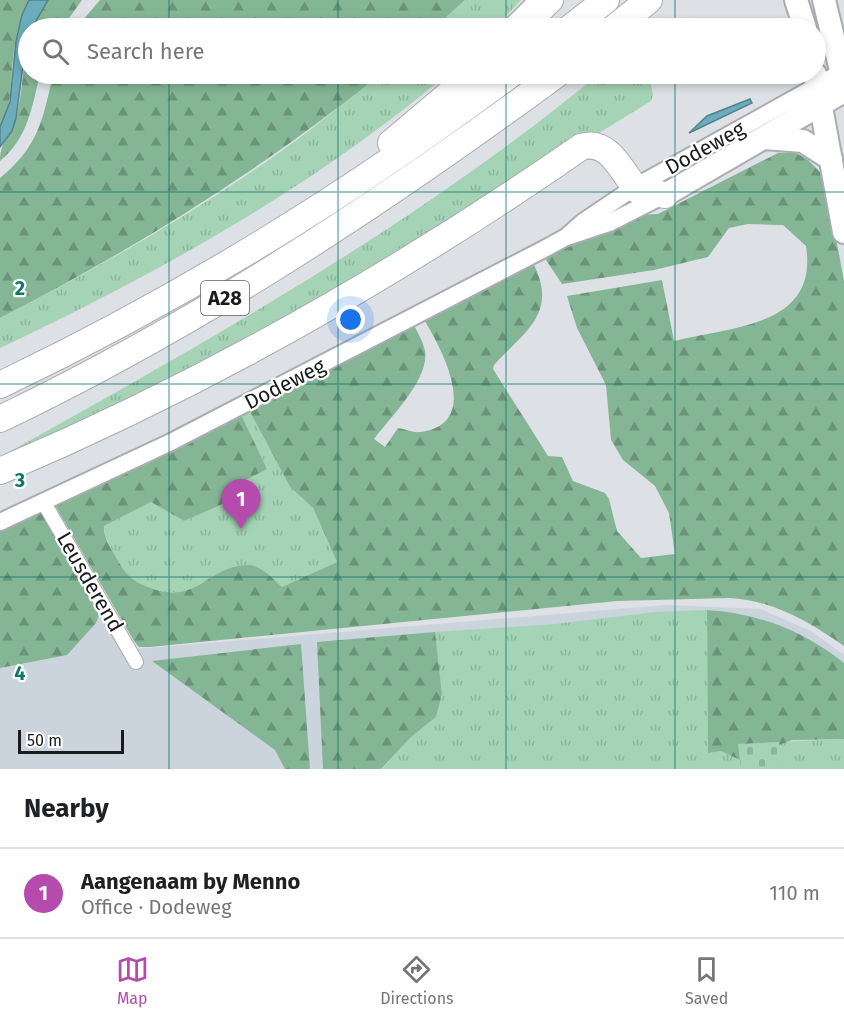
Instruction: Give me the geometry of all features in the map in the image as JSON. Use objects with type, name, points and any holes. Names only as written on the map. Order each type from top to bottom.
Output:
[{"type":"highway","points":[[531,18],[549,0]]},
{"type":"highway","points":[[583,18],[606,0]]},
{"type":"highway","points":[[626,18],[649,0]]},
{"type":"highway","name":"A28","points":[[332,199],[412,124],[461,84]]},
{"type":"highway","name":"A28","points":[[0,385],[153,307],[332,199],[498,84]]},
{"type":"highway","name":"A28","points":[[0,419],[168,332],[262,276],[439,161],[543,84]]},
{"type":"highway","points":[[0,471],[106,424],[286,333],[512,194],[581,147],[594,145],[604,149],[641,192],[665,195]]},
{"type":"main road","points":[[796,0],[802,18]]},
{"type":"main road","points":[[824,0],[843,79],[818,87],[844,232]]},
{"type":"main road","name":"Dodeweg","points":[[665,195],[764,138],[818,87]]},
{"type":"main road","points":[[764,138],[803,141],[833,168]]},
{"type":"street","name":"Dodeweg","points":[[566,237],[583,222],[635,187],[818,87]]},
{"type":"street","name":"Dodeweg","points":[[0,522],[171,442],[566,237],[609,223],[665,195]]},
{"type":"street","name":"Leusderend","points":[[44,503],[136,662]]},
{"type":"lane","points":[[513,18],[531,0]]},
{"type":"shaded area","points":[[53,502],[137,649],[666,605],[760,609],[811,631],[844,655],[844,769],[0,769],[0,526]]},
{"type":"green space","points":[[0,0],[29,0],[22,18],[18,18],[9,102],[0,127]]},
{"type":"green space","points":[[48,0],[82,0],[69,18],[38,18]]},
{"type":"green space","points":[[100,0],[465,0],[445,18],[85,18]]},
{"type":"green space","points":[[465,0],[521,0],[504,18],[445,18]]},
{"type":"green space","points":[[22,84],[38,84],[23,132],[0,161],[2,148],[17,114]]},
{"type":"green space","points":[[51,84],[368,84],[291,142],[197,206],[100,264],[0,318],[0,178],[13,167],[31,144],[46,105]]},
{"type":"green space","points":[[368,84],[435,84],[397,115],[344,153],[233,225],[117,290],[0,348],[0,318],[114,257],[224,190],[294,142]]},
{"type":"green space","points":[[586,84],[651,84],[653,95],[651,101],[271,335],[0,464],[0,457],[232,325],[384,231],[529,129]]},
{"type":"green space","points":[[778,153],[796,153],[807,159],[821,173],[827,190],[844,281],[844,646],[790,614],[761,603],[729,598],[617,601],[150,647],[139,647],[134,641],[53,502],[239,410],[267,469],[226,490],[223,493],[227,502],[184,521],[151,502],[104,526],[107,541],[123,568],[143,585],[165,592],[179,592],[191,589],[222,571],[248,565],[258,567],[282,587],[337,562],[313,508],[290,487],[247,406],[412,321],[425,351],[425,362],[407,398],[374,439],[385,447],[398,428],[421,432],[440,426],[450,414],[454,399],[452,382],[438,346],[422,316],[531,259],[539,277],[542,293],[541,306],[528,330],[494,365],[493,369],[548,456],[562,457],[573,481],[605,493],[609,499],[617,531],[641,558],[675,554],[669,513],[655,486],[623,460],[611,440],[606,385],[577,328],[567,296],[662,280],[674,341],[720,332],[766,319],[785,308],[799,293],[806,273],[806,246],[783,225],[748,224],[729,228],[708,257],[654,270],[562,284],[546,260],[545,252],[637,215],[658,214]]},
{"type":"green space","points":[[247,406],[290,487],[313,508],[337,562],[282,587],[262,570],[248,565],[222,571],[191,589],[179,592],[165,592],[135,581],[125,572],[107,541],[104,526],[151,502],[184,521],[227,501],[223,493],[226,490],[267,469],[239,410]]},
{"type":"green space","points":[[40,509],[99,615],[96,623],[67,655],[0,668],[0,529]]},
{"type":"green space","points":[[707,610],[708,752],[721,751],[740,760],[741,769],[382,769],[411,737],[436,717],[442,694],[435,632],[555,624],[655,612]]},
{"type":"green space","points":[[707,610],[744,615],[780,626],[813,642],[844,663],[844,739],[792,740],[779,745],[739,744],[740,760],[721,751],[708,753]]},
{"type":"green space","points":[[435,632],[442,694],[436,717],[411,737],[381,769],[323,769],[317,642]]},
{"type":"green space","points":[[301,644],[310,769],[285,769],[275,750],[152,661]]},
{"type":"green space","points":[[844,739],[844,769],[781,769],[779,745],[786,742]]},
{"type":"green space","points":[[779,742],[781,769],[741,769],[738,744]]},
{"type":"water","points":[[29,0],[48,0],[38,18],[21,18]]},
{"type":"water","points":[[18,32],[18,84],[21,84],[16,118],[12,131],[0,147],[0,127],[10,102]]},
{"type":"water","points":[[750,99],[752,103],[689,133],[707,116]]},
{"type":"place","name":"Aangenaam by Menno","points":[[241,529]]}]
